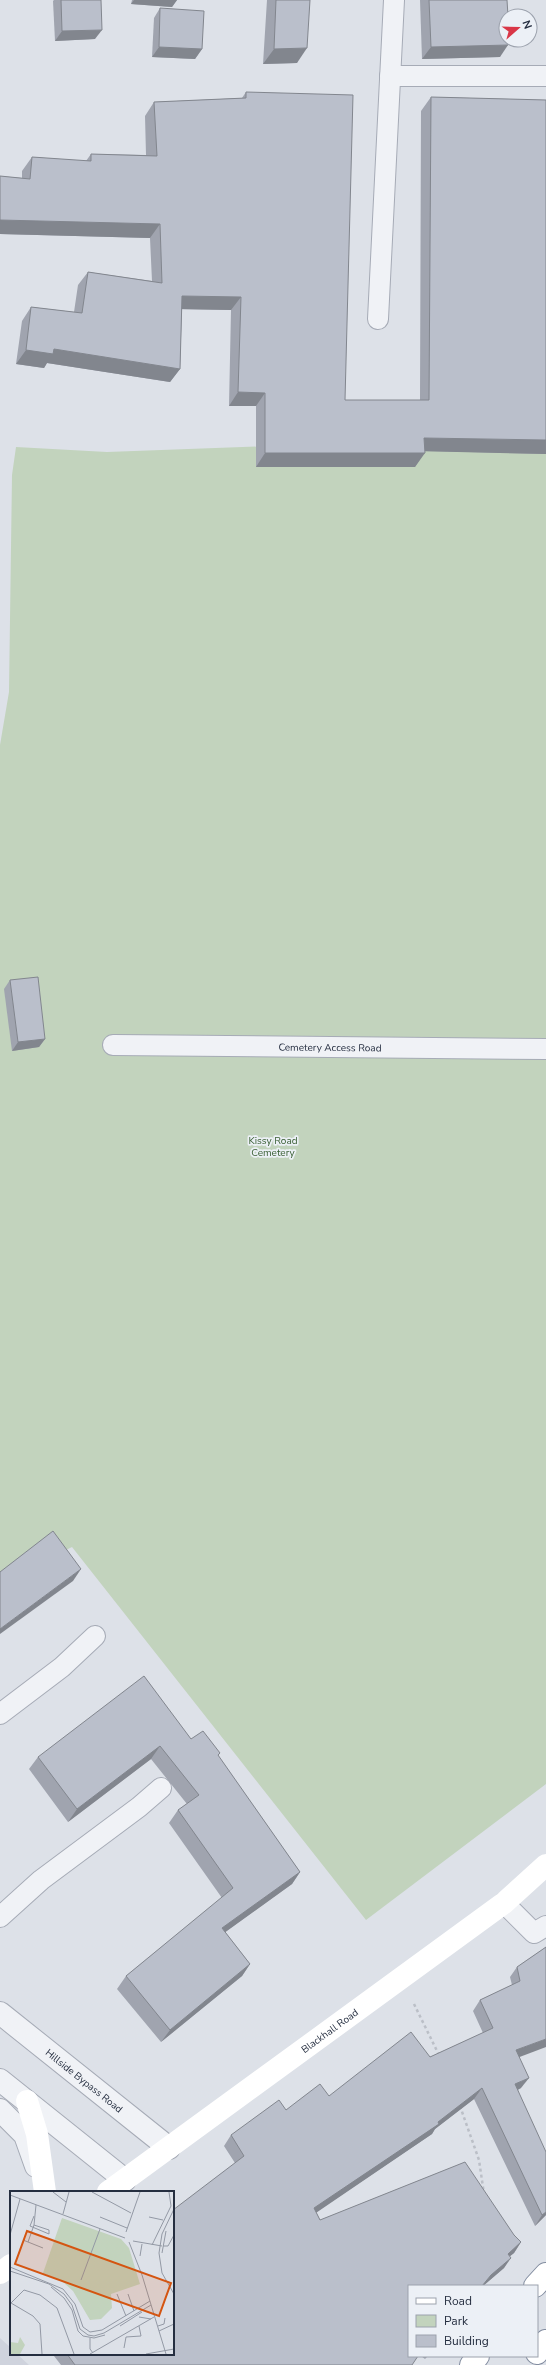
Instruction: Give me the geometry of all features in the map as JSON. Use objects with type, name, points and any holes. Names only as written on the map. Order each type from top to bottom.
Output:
[{"type":"main road","name":"Blackhall Road","points":[[116,2186],[400,1977],[504,1903],[546,1865]]},
{"type":"main road","points":[[27,2101],[37,2134],[43,2164],[44,2190]]},
{"type":"main road","points":[[0,2273],[10,2266]]},
{"type":"main road","points":[[537,2285],[546,2274]]},
{"type":"main road","points":[[538,2352],[546,2341]]},
{"type":"main road","points":[[471,2365],[477,2357]]},
{"type":"main road","points":[[528,2365],[534,2357]]},
{"type":"street","name":"Hillside Bypass Road","points":[[0,2013],[169,2148]]},
{"type":"street","points":[[0,2080],[27,2101],[116,2186]]},
{"type":"street","points":[[0,2110],[25,2134],[44,2190]]},
{"type":"lane","points":[[378,319],[394,0]]},
{"type":"lane","points":[[390,76],[546,76]]},
{"type":"lane","name":"Cemetery Access Road","points":[[113,1045],[546,1049]]},
{"type":"lane","points":[[0,1714],[62,1667],[95,1636]]},
{"type":"lane","points":[[0,1917],[41,1880],[139,1807],[161,1788]]},
{"type":"lane","points":[[504,1903],[534,1933],[546,1926]]},
{"type":"path","points":[[400,1977],[441,2059]]},
{"type":"path","points":[[457,2099],[480,2160],[485,2202]]},
{"type":"shaded area","points":[[0,2338],[10,2347],[10,2355],[18,2355],[29,2365],[0,2365]]},
{"type":"green space","name":"Kissy Road Cemetery","points":[[466,439],[546,444],[546,1784],[366,1920],[72,1547],[0,1583],[0,745],[9,692],[12,475],[16,447],[107,452]]},
{"type":"building","points":[[61,0],[101,0],[102,30],[62,31]]},
{"type":"building","points":[[276,0],[310,0],[307,48],[274,49]]},
{"type":"building","points":[[429,0],[507,0],[508,8],[498,8],[498,45],[431,47]]},
{"type":"building","points":[[160,8],[204,11],[202,49],[159,47]]},
{"type":"building","points":[[246,92],[353,95],[345,400],[429,400],[431,97],[546,100],[546,440],[424,438],[425,453],[265,453],[265,393],[238,392],[241,297],[182,296],[180,369],[54,349],[53,354],[26,350],[31,307],[82,313],[88,272],[162,283],[160,224],[0,220],[0,176],[30,179],[32,157],[91,161],[91,154],[157,156],[154,102],[246,98]]},
{"type":"building","points":[[38,977],[45,1039],[18,1042],[10,980]]},
{"type":"building","points":[[53,1531],[81,1569],[0,1629],[0,1572]]},
{"type":"building","points":[[144,1676],[191,1739],[203,1731],[220,1753],[218,1755],[300,1872],[222,1928],[250,1964],[170,2030],[126,1976],[233,1888],[178,1810],[199,1795],[160,1746],[77,1809],[38,1757]]},
{"type":"building","points":[[546,1947],[546,2039],[516,2050],[529,2078],[515,2084],[546,2152],[546,2212],[542,2215],[482,2088],[438,2122],[439,2124],[314,2208],[320,2220],[465,2162],[514,2235],[521,2242],[508,2254],[511,2258],[491,2275],[483,2285],[408,2285],[408,2357],[417,2357],[412,2365],[75,2365],[68,2355],[174,2355],[174,2209],[244,2156],[231,2135],[279,2100],[286,2110],[320,2084],[329,2096],[411,2032],[430,2057],[493,2028],[480,2000],[520,1981],[517,1967]]}]
